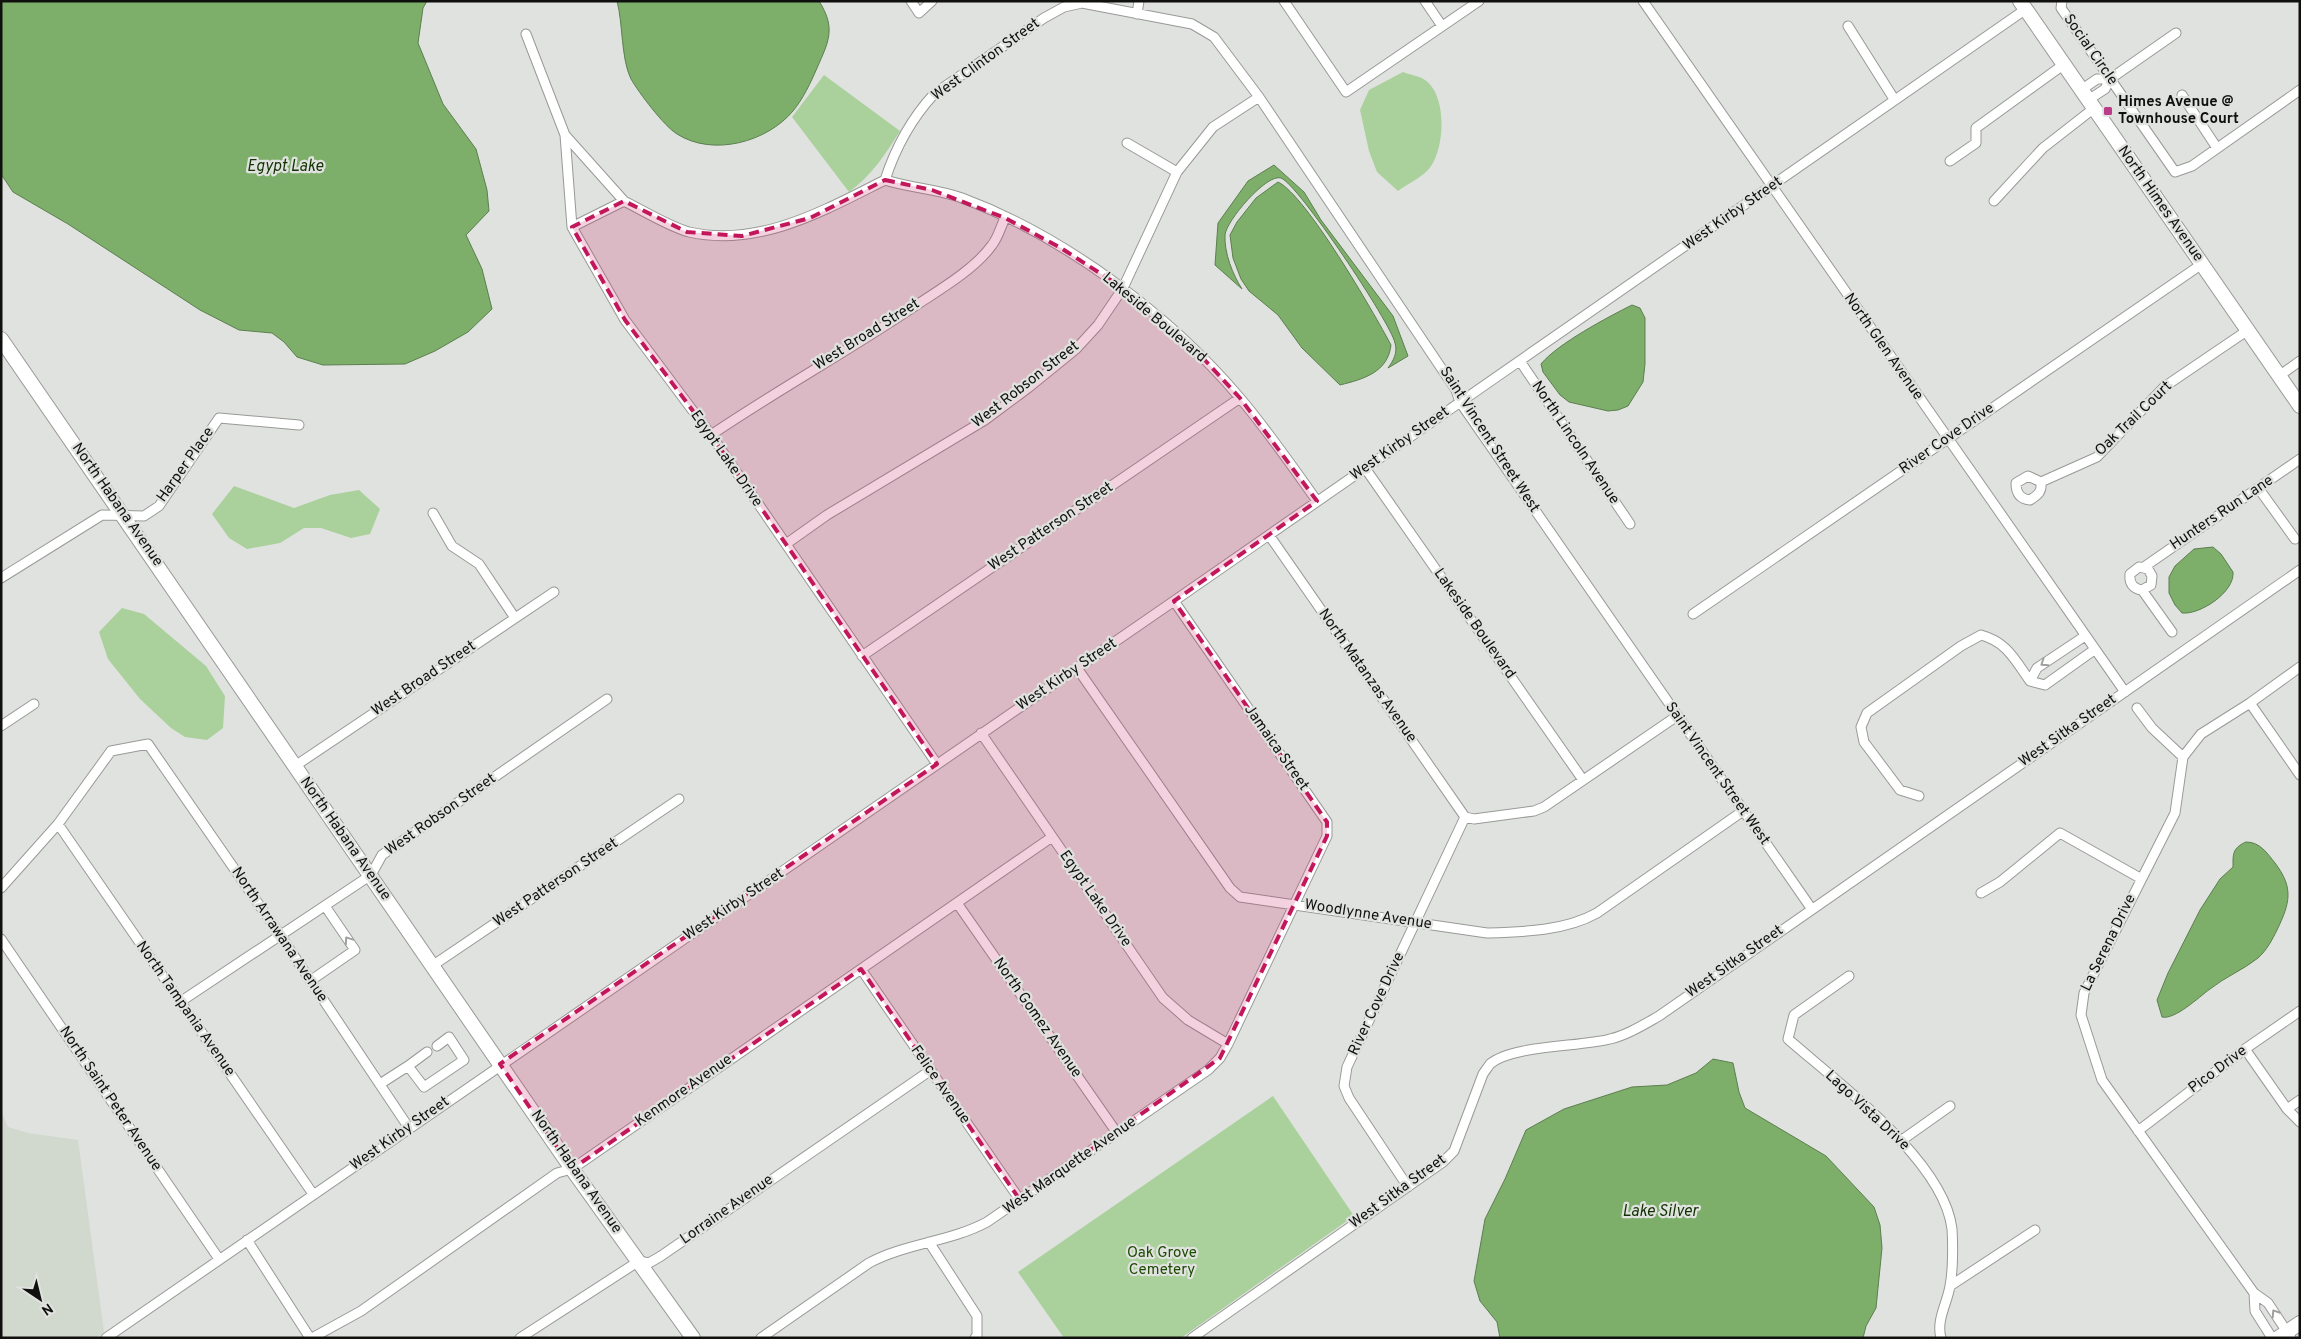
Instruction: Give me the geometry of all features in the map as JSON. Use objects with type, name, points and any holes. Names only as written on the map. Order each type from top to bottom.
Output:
[{"type":"street","points":[[911,1],[919,13],[932,1]]},
{"type":"street","points":[[1137,14],[1139,1]]},
{"type":"street","points":[[1284,1],[1346,92],[1479,1]]},
{"type":"street","points":[[1425,1],[1442,26]]},
{"type":"street","name":"North Glen Avenue","points":[[1643,1],[2124,692]]},
{"type":"street","name":"Social Circle","points":[[2062,1],[2061,8],[2175,172],[2192,166],[2300,90]]},
{"type":"street","name":"West Clinton Street","points":[[885,180],[892,158],[922,107],[934,94],[1044,18],[1064,7],[1082,3],[1137,14]]},
{"type":"street","name":"West Kirby Street","points":[[106,1338],[500,1064],[1174,602],[1772,186],[2023,5]]},
{"type":"street","name":"North Himes Avenue","points":[[2023,5],[2300,406]]},
{"type":"street","name":"Saint Vincent Street West","points":[[1137,14],[1192,24],[1214,37],[1258,97],[1456,390],[1460,402],[1811,908]]},
{"type":"street","points":[[1848,26],[1894,99]]},
{"type":"street","points":[[1994,201],[2087,100],[2097,79],[2110,79],[2176,33]]},
{"type":"street","name":"Egypt Lake Drive","points":[[526,34],[565,135],[572,227],[625,320],[711,435],[937,764]]},
{"type":"street","points":[[1950,161],[1976,143],[1976,128],[2063,65]]},
{"type":"street","points":[[2182,95],[2217,148]]},
{"type":"street","name":"West Robson Street","points":[[786,544],[827,515],[959,437],[1028,388],[1076,349],[1098,325],[1123,288],[1177,172],[1214,127],[1258,97]]},
{"type":"street","name":"Egypt Lake Drive","points":[[565,135],[624,201]]},
{"type":"street","points":[[1127,143],[1177,172]]},
{"type":"street","points":[[572,227],[624,201],[688,232],[712,236],[742,236],[810,218],[885,180]]},
{"type":"street","name":"Lakeside Boulevard","points":[[885,180],[905,187],[932,190],[962,198],[1005,218],[1061,248],[1123,288],[1202,356],[1240,398],[1317,501]]},
{"type":"street","name":"West Broad Street","points":[[711,435],[788,384],[869,337],[931,296],[981,259],[993,244],[1005,218]]},
{"type":"street","name":"River Cove Drive","points":[[1693,614],[2202,264]]},
{"type":"street","name":"Oak Trail Court","points":[[2041,482],[2097,457],[2164,387],[2248,330]]},
{"type":"street","name":"North Habana Avenue","points":[[1,339],[125,516],[572,1169],[693,1338]]},
{"type":"street","name":"North Lincoln Avenue","points":[[1520,361],[1630,524]]},
{"type":"street","points":[[2279,376],[2300,361]]},
{"type":"street","name":"West Patterson Street","points":[[862,656],[1240,398]]},
{"type":"street","name":"Harper Place","points":[[2,577],[102,515],[144,516],[158,506],[219,418],[299,425]]},
{"type":"street","name":"Hunters Run Lane","points":[[2172,632],[2142,590],[2134,588],[2129,579],[2133,570],[2144,567],[2300,459]]},
{"type":"street","name":"Lakeside Boulevard","points":[[1365,468],[1584,780]]},
{"type":"street","points":[[2259,489],[2295,539]]},
{"type":"street","points":[[433,513],[452,546],[479,564],[515,618]]},
{"type":"street","name":"North Matanzas Avenue","points":[[1269,535],[1464,817]]},
{"type":"street","points":[[2142,590],[2147,588],[2152,581],[2150,571],[2144,567]]},
{"type":"street","name":"West Sitka Street","points":[[1192,1338],[1443,1162],[1454,1151],[1483,1074],[1490,1064],[1520,1052],[1612,1039],[1636,1029],[1659,1016],[1811,908],[2300,570]]},
{"type":"street","name":"West Broad Street","points":[[295,766],[554,592]]},
{"type":"street","name":"Jamaica Street","points":[[1174,602],[1327,822],[1327,836],[1295,904]]},
{"type":"street","points":[[1919,796],[1900,790],[1864,742],[1861,727],[1867,713],[1961,646],[1981,634],[1996,639],[2006,648],[2030,681],[2045,685],[2094,650]]},
{"type":"street","points":[[2030,681],[2036,668],[2085,636]]},
{"type":"street","points":[[2300,667],[2250,703],[2300,775]]},
{"type":"street","name":"Woodlynne Avenue","points":[[1077,668],[1230,888],[1240,897],[1487,933],[1512,932],[1584,920],[1743,811]]},
{"type":"street","name":"West Robson Street","points":[[180,1002],[371,875],[382,855],[607,699]]},
{"type":"street","name":"La Serena Drive","points":[[2250,703],[2201,734],[2184,757],[2175,813],[2140,878],[2084,992],[2081,1015],[2102,1080],[2254,1293],[2268,1303],[2285,1336]]},
{"type":"street","points":[[1,726],[34,704]]},
{"type":"street","points":[[2137,708],[2152,728],[2184,757]]},
{"type":"street","points":[[1464,817],[1474,819],[1534,811],[1544,807],[1677,716]]},
{"type":"street","name":"Egypt Lake Drive","points":[[981,733],[1163,998],[1188,1020],[1228,1044]]},
{"type":"street","name":"North Arrawana Avenue","points":[[58,824],[111,751],[148,744],[280,935],[409,1128]]},
{"type":"street","name":"West Patterson Street","points":[[432,966],[680,800]]},
{"type":"street","name":"River Cove Drive","points":[[1408,1187],[1349,1098],[1344,1086],[1347,1067],[1464,817]]},
{"type":"street","points":[[1,888],[58,824]]},
{"type":"street","name":"North Tampania Avenue","points":[[58,824],[313,1194]]},
{"type":"street","points":[[1981,892],[2000,882],[2060,833],[2140,878]]},
{"type":"street","name":"Kenmore Avenue","points":[[311,1338],[361,1311],[557,1174],[572,1169],[1052,837]]},
{"type":"street","name":"North Gomez Avenue","points":[[957,903],[1117,1133]]},
{"type":"street","name":"West Marquette Avenue","points":[[761,1338],[869,1263],[887,1253],[968,1232],[1020,1200],[1208,1070],[1220,1058],[1228,1044],[1295,904]]},
{"type":"street","points":[[310,981],[355,950],[325,906]]},
{"type":"street","name":"North Saint Peter Avenue","points":[[1,939],[219,1259]]},
{"type":"street","name":"Felice Avenue","points":[[861,969],[1020,1200]]},
{"type":"street","name":"Lago Vista Drive","points":[[1849,976],[1794,1015],[1788,1039],[1902,1140],[1938,1187],[1952,1228],[1950,1286],[1938,1328],[1941,1338]]},
{"type":"street","name":"Pico Drive","points":[[2138,1131],[2245,1049],[2300,1010]]},
{"type":"street","points":[[408,1066],[424,1087],[464,1060],[449,1037],[437,1046]]},
{"type":"street","points":[[2245,1049],[2287,1109],[2300,1122]]},
{"type":"street","points":[[380,1084],[427,1052]]},
{"type":"street","name":"Lorraine Avenue","points":[[520,1338],[639,1261],[649,1263],[661,1256],[931,1070]]},
{"type":"street","points":[[2287,1109],[2300,1100]]},
{"type":"street","points":[[1902,1140],[1950,1106]]},
{"type":"street","points":[[1950,1286],[2035,1230]]},
{"type":"street","points":[[247,1240],[311,1338]]},
{"type":"street","points":[[929,1242],[977,1316],[977,1336],[975,1338]]},
{"type":"street","name":"La Serena Drive","points":[[2254,1293],[2255,1311],[2272,1338]]},
{"type":"street","points":[[2285,1336],[2300,1322]]},
{"type":"highlighted area","points":[[885,180],[932,190],[1005,218],[1061,248],[1123,288],[1202,357],[1240,398],[1317,501],[1174,601],[1327,822],[1327,836],[1220,1058],[1020,1200],[861,969],[572,1169],[500,1064],[937,764],[711,435],[625,320],[572,227],[624,201],[687,232],[742,236],[810,218]]},
{"type":"shaded area","points":[[1,1111],[8,1127],[28,1133],[78,1140],[104,1332],[96,1338],[1,1338]]},
{"type":"green space","points":[[1403,72],[1425,80],[1432,87],[1440,109],[1441,134],[1436,157],[1428,170],[1398,191],[1377,172],[1369,151],[1360,110],[1369,90]]},
{"type":"green space","points":[[824,75],[900,131],[871,172],[849,192],[792,117]]},
{"type":"green space","points":[[234,486],[294,508],[330,495],[359,490],[380,509],[370,534],[351,538],[321,528],[304,528],[280,543],[247,549],[229,538],[212,514]]},
{"type":"green space","points":[[122,608],[144,614],[206,666],[225,696],[223,728],[207,740],[185,737],[171,728],[140,699],[108,659],[99,632]]},
{"type":"green space","name":"Oak Grove Cemetery","points":[[1273,1096],[1354,1216],[1181,1338],[1064,1338],[1018,1272]]},
{"type":"water","name":"Egypt Lake","points":[[1,1],[427,1],[423,8],[418,43],[443,104],[476,149],[487,190],[489,211],[466,235],[482,269],[492,309],[468,332],[435,351],[405,364],[323,365],[297,357],[284,342],[272,333],[239,330],[200,310],[68,224],[13,192],[1,174]]},
{"type":"water","points":[[617,1],[819,1],[828,19],[829,34],[825,50],[806,90],[793,111],[782,122],[769,131],[739,143],[707,144],[691,141],[672,130],[652,109],[631,79],[625,61]]},
{"type":"water","points":[[1274,165],[1304,192],[1321,220],[1393,316],[1408,356],[1388,368],[1396,350],[1390,330],[1343,255],[1291,186],[1281,178],[1275,178],[1257,190],[1239,209],[1227,228],[1225,242],[1228,256],[1232,271],[1242,289],[1215,265],[1218,223],[1248,181]]},
{"type":"water","points":[[1278,182],[1290,191],[1322,231],[1339,256],[1391,345],[1385,362],[1380,368],[1366,377],[1340,385],[1302,348],[1278,315],[1249,291],[1241,279],[1233,258],[1230,235],[1237,222],[1256,198]]},
{"type":"water","points":[[1632,305],[1640,308],[1645,318],[1645,364],[1643,382],[1628,406],[1608,411],[1569,402],[1560,395],[1543,372],[1541,364],[1570,340]]},
{"type":"water","points":[[2213,547],[2221,554],[2233,572],[2232,580],[2215,601],[2198,610],[2182,613],[2175,605],[2169,593],[2169,577],[2175,566],[2194,549]]},
{"type":"water","points":[[2246,842],[2251,842],[2263,849],[2275,863],[2285,880],[2288,896],[2287,904],[2277,930],[2267,948],[2258,958],[2216,985],[2180,1012],[2162,1017],[2157,1000],[2168,973],[2200,910],[2220,879],[2233,867],[2233,855],[2236,849]]},
{"type":"water","name":"Lake Silver","points":[[1713,1059],[1733,1063],[1739,1092],[1745,1108],[1826,1156],[1874,1207],[1880,1225],[1882,1248],[1876,1308],[1866,1326],[1863,1338],[1500,1338],[1497,1322],[1480,1301],[1474,1281],[1485,1219],[1526,1130],[1564,1109],[1632,1087],[1667,1085],[1696,1073]]},
{"type":"place","name":"Himes Avenue @ Townhouse Court","points":[[2108,111]]}]
